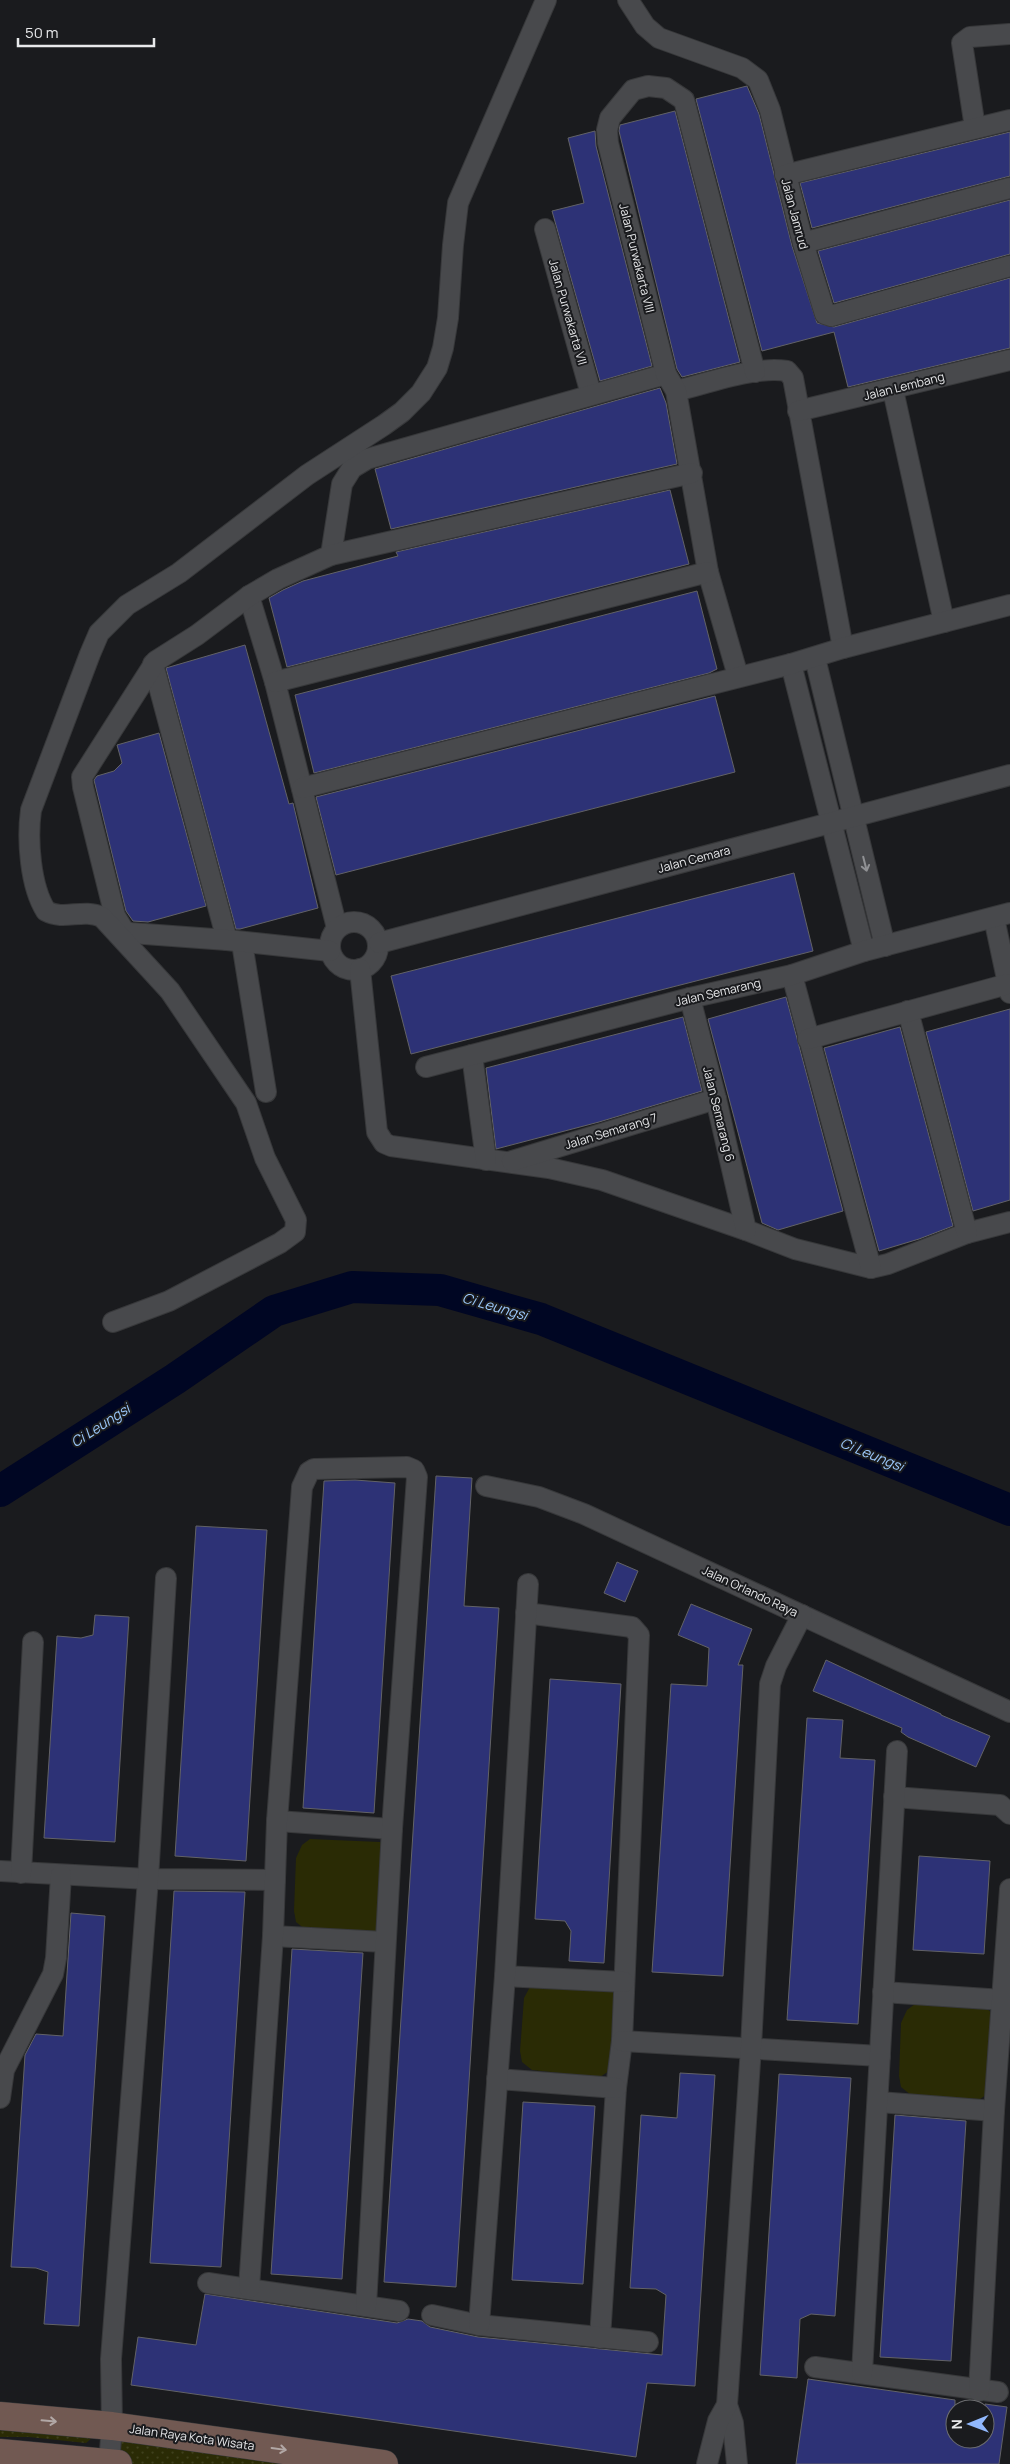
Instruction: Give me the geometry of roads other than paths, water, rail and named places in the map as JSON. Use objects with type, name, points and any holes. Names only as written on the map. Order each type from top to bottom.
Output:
[{"type":"street","points":[[114,1322],[169,1301],[280,1243],[295,1232],[296,1220],[266,1158],[246,1103],[170,991],[102,917],[86,912],[66,916],[53,915],[46,911],[40,902],[29,847],[28,829],[31,810],[90,654],[99,633],[113,617],[127,605],[179,573],[307,475],[384,425],[421,393],[437,368],[443,348],[448,318],[458,203],[546,0]]},
{"type":"street","name":"Jalan Jamrud","points":[[628,0],[645,26],[659,38],[742,68],[758,80],[770,110],[785,175],[823,312],[828,316],[1010,266]]},
{"type":"street","points":[[974,120],[962,43],[970,37],[1010,35]]},
{"type":"street","name":"Jalan Purwakarta VIII","points":[[738,676],[708,572],[692,473],[671,382],[608,143],[607,130],[610,118],[633,90],[648,86],[666,88],[684,100],[755,372]]},
{"type":"street","points":[[785,175],[1010,120]]},
{"type":"street","points":[[803,243],[1010,188]]},
{"type":"street","name":"Jalan Purwakarta VII","points":[[545,229],[591,394]]},
{"type":"street","name":"Jalan Lembang","points":[[798,411],[893,390],[1010,360]]},
{"type":"street","points":[[331,555],[342,484],[352,468],[367,459],[591,394],[671,382],[787,370],[792,378],[843,648]]},
{"type":"street","points":[[893,390],[944,622]]},
{"type":"street","points":[[330,951],[131,934],[124,931],[115,916],[82,777],[153,664],[249,596],[278,579],[331,555],[692,473]]},
{"type":"street","points":[[275,682],[708,572]]},
{"type":"street","points":[[249,596],[275,682],[337,928]]},
{"type":"street","points":[[302,788],[815,658],[843,648],[1010,605]]},
{"type":"street","points":[[815,658],[885,946]]},
{"type":"street","points":[[153,664],[235,942],[266,1092]]},
{"type":"street","points":[[790,664],[864,951]]},
{"type":"street","name":"Jalan Cemara","points":[[379,943],[1010,775]]},
{"type":"street","points":[[808,1039],[908,1011],[1009,988],[1002,915]]},
{"type":"street","name":"Jalan Semarang","points":[[426,1067],[690,998],[792,975],[864,951],[1002,915]]},
{"type":"street","points":[[348,922],[360,922],[371,928],[379,943],[371,963],[360,969],[347,969],[336,963],[330,951],[330,939],[337,928],[348,922]]},
{"type":"street","points":[[360,969],[377,1132],[380,1138],[391,1146],[548,1168],[602,1180],[795,1249],[871,1268],[888,1264],[967,1233],[1010,1222]]},
{"type":"street","points":[[792,975],[871,1268]]},
{"type":"street","name":"Jalan Semarang 6","points":[[690,998],[716,1098],[746,1230]]},
{"type":"street","points":[[908,1011],[967,1233]]},
{"type":"street","points":[[472,1055],[486,1160]]},
{"type":"street","name":"Jalan Semarang 7","points":[[506,1163],[716,1098]]},
{"type":"street","points":[[249,2288],[273,1936],[277,1821],[302,1486],[305,1479],[314,1469],[407,1467],[414,1470],[418,1477],[392,1829],[366,2306]]},
{"type":"street","name":"Jalan Orlando Raya","points":[[486,1486],[538,1497],[584,1514],[1010,1712]]},
{"type":"street","points":[[0,2453],[113,2463],[111,2359],[148,1879],[166,1578]]},
{"type":"street","points":[[478,2325],[505,1976],[528,1584]]},
{"type":"street","points":[[526,1613],[632,1627],[639,1635],[622,2041],[616,2088],[600,2338]]},
{"type":"street","points":[[707,2464],[718,2421],[726,2405],[751,2047],[770,1684],[776,1666],[802,1615]]},
{"type":"street","points":[[21,1873],[33,1642]]},
{"type":"street","points":[[862,2373],[879,2102],[883,1992],[897,1751]]},
{"type":"street","points":[[894,1797],[1000,1805],[1010,1814]]},
{"type":"street","points":[[277,1821],[392,1829]]},
{"type":"street","points":[[0,1870],[21,1873],[148,1879],[275,1880]]},
{"type":"street","points":[[0,2098],[6,2065],[53,1974],[56,1958],[61,1875]]},
{"type":"street","points":[[814,2367],[988,2391],[994,2111],[1010,1889]]},
{"type":"street","points":[[273,1936],[385,1942]]},
{"type":"street","points":[[505,1976],[624,1982]]},
{"type":"street","points":[[883,1992],[1003,2000]]},
{"type":"street","points":[[622,2041],[880,2056]]},
{"type":"street","points":[[497,2079],[616,2088]]},
{"type":"street","points":[[879,2102],[994,2111]]},
{"type":"street","points":[[208,2283],[399,2311]]},
{"type":"street","points":[[432,2315],[478,2325],[648,2342]]},
{"type":"street","points":[[726,2405],[733,2423],[737,2464]]},
{"type":"street","name":"Jalan Raya Kota Wisata","points":[[0,2416],[112,2426],[384,2464]]},
{"type":"waterway","name":"Ci Leungsi","points":[[0,1491],[175,1379],[274,1311],[352,1287],[440,1290],[541,1319],[1010,1510]]}]
